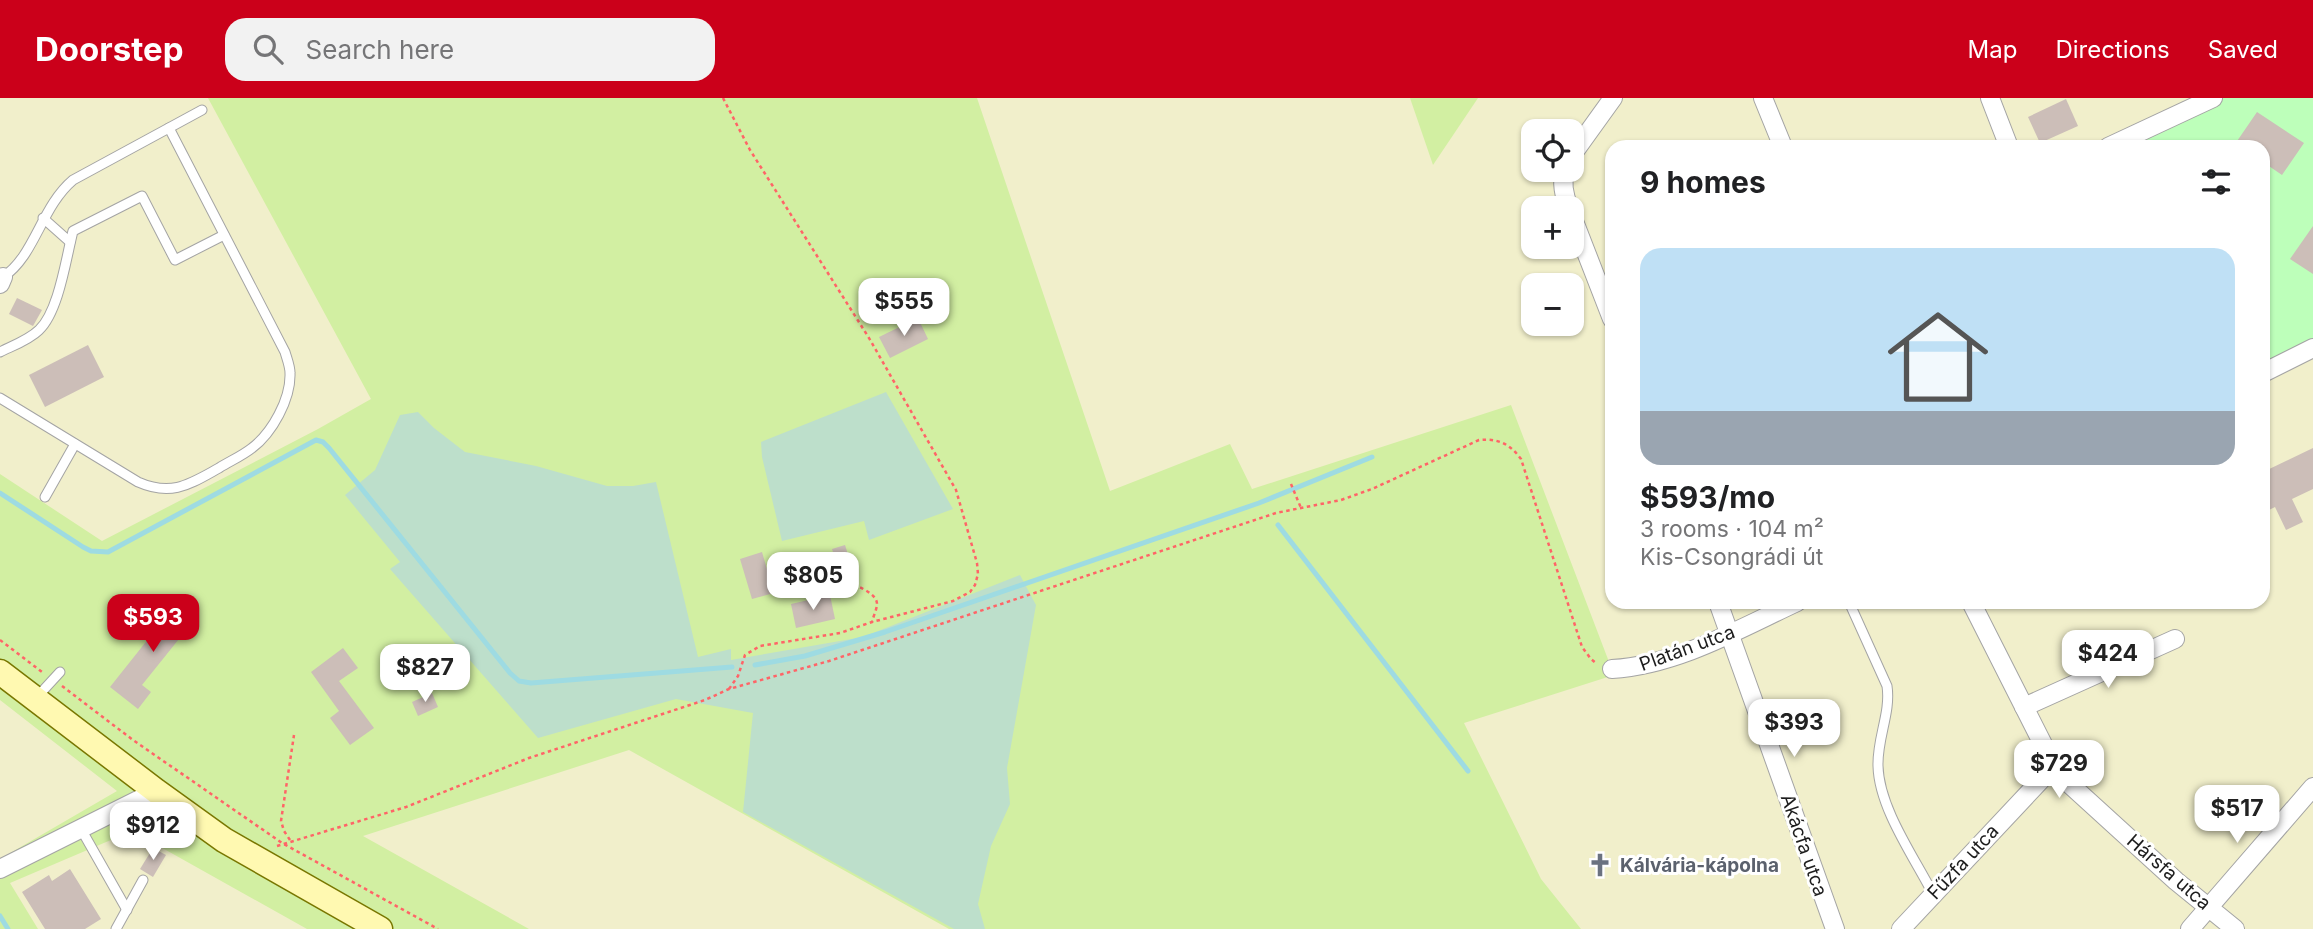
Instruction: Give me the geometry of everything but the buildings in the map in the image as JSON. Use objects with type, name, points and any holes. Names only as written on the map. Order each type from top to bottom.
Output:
[{"type":"main road","points":[[0,672],[224,840],[380,929]]},
{"type":"street","points":[[1584,138],[1613,98]]},
{"type":"street","points":[[1763,98],[1780,140]]},
{"type":"street","points":[[1990,98],[2006,140]]},
{"type":"street","points":[[2123,140],[2213,98]]},
{"type":"street","points":[[1584,247],[1605,301]]},
{"type":"street","points":[[2270,370],[2313,348]]},
{"type":"street","name":"Akácfa utca","points":[[1721,609],[1835,929]]},
{"type":"street","name":"Platán utca","points":[[1612,669],[1650,665],[1730,634],[1782,609]]},
{"type":"street","name":"Hársfa utca","points":[[1975,609],[2054,766],[2064,779],[2176,881],[2235,929]]},
{"type":"street","points":[[2025,707],[2175,639]]},
{"type":"street","name":"Fűzfa utca","points":[[1901,929],[2054,766]]},
{"type":"street","points":[[2190,929],[2313,787]]},
{"type":"street","points":[[0,869],[156,791]]},
{"type":"lane","points":[[2,281],[21,259],[61,190],[73,180],[202,110]]},
{"type":"lane","points":[[0,398],[138,482],[148,487],[169,489],[187,486],[252,448],[276,419],[286,394],[290,373],[285,352],[169,128]]},
{"type":"lane","points":[[0,352],[39,331],[51,312],[73,230],[142,195],[175,260],[224,235]]},
{"type":"lane","points":[[43,218],[70,243]]},
{"type":"lane","points":[[45,497],[75,444]]},
{"type":"lane","points":[[1852,609],[1887,686],[1889,698],[1878,765],[1880,786],[1897,826],[1933,894]]},
{"type":"lane","points":[[36,698],[60,672]]},
{"type":"lane","points":[[81,828],[127,910]]},
{"type":"lane","points":[[121,928],[143,880]]},
{"type":"path","points":[[723,98],[750,150],[869,338],[956,490],[978,574],[970,592],[953,601],[840,633],[749,650],[729,689]]},
{"type":"path","points":[[260,862],[271,849],[290,840],[406,807],[529,758],[705,700],[729,689],[829,660],[1276,513],[1341,500],[1372,489],[1479,440],[1501,441],[1513,448],[1521,459],[1582,647],[1591,660],[1601,667],[1612,669]]},
{"type":"path","points":[[1291,484],[1301,508]]},
{"type":"path","points":[[827,576],[867,590],[875,598],[877,604],[872,622]]},
{"type":"path","points":[[0,640],[133,740],[282,843],[438,929]]},
{"type":"path","points":[[290,840],[281,821],[294,735]]},
{"type":"shaded area","points":[[0,98],[2313,98],[2313,929],[0,929]]},
{"type":"green space","points":[[208,98],[977,98],[1110,491],[1230,444],[1252,489],[1511,405],[1614,675],[1464,723],[1541,879],[1581,929],[949,929],[629,750],[363,836],[529,929],[307,929],[132,831],[10,883],[38,929],[0,929],[0,859],[117,791],[0,700],[0,474],[102,541],[371,399]]},
{"type":"green space","points":[[1410,98],[1478,98],[1433,165]]},
{"type":"green space","points":[[2213,98],[2313,98],[2313,348],[2270,370],[2270,140],[2123,140]]},
{"type":"green space","points":[[886,392],[953,509],[869,540],[864,521],[782,541],[762,457],[761,442]]},
{"type":"green space","points":[[418,412],[465,452],[536,466],[607,486],[633,486],[656,482],[698,657],[731,649],[731,660],[863,637],[1020,575],[1036,605],[1007,768],[1010,804],[991,846],[978,904],[985,929],[954,929],[743,812],[753,713],[676,699],[538,738],[390,569],[400,562],[345,495],[375,470],[400,415]]},
{"type":"waterway","points":[[0,493],[83,547],[91,551],[108,552],[316,440],[329,448],[519,681],[531,683],[732,667]]},
{"type":"waterway","points":[[755,665],[805,656],[885,632],[1259,503],[1372,457]]},
{"type":"waterway","points":[[1278,525],[1468,771]]},
{"type":"waterway","points":[[0,916],[8,929]]},
{"type":"place","name":"Kálvária-kápolna","points":[[1600,865]]}]
